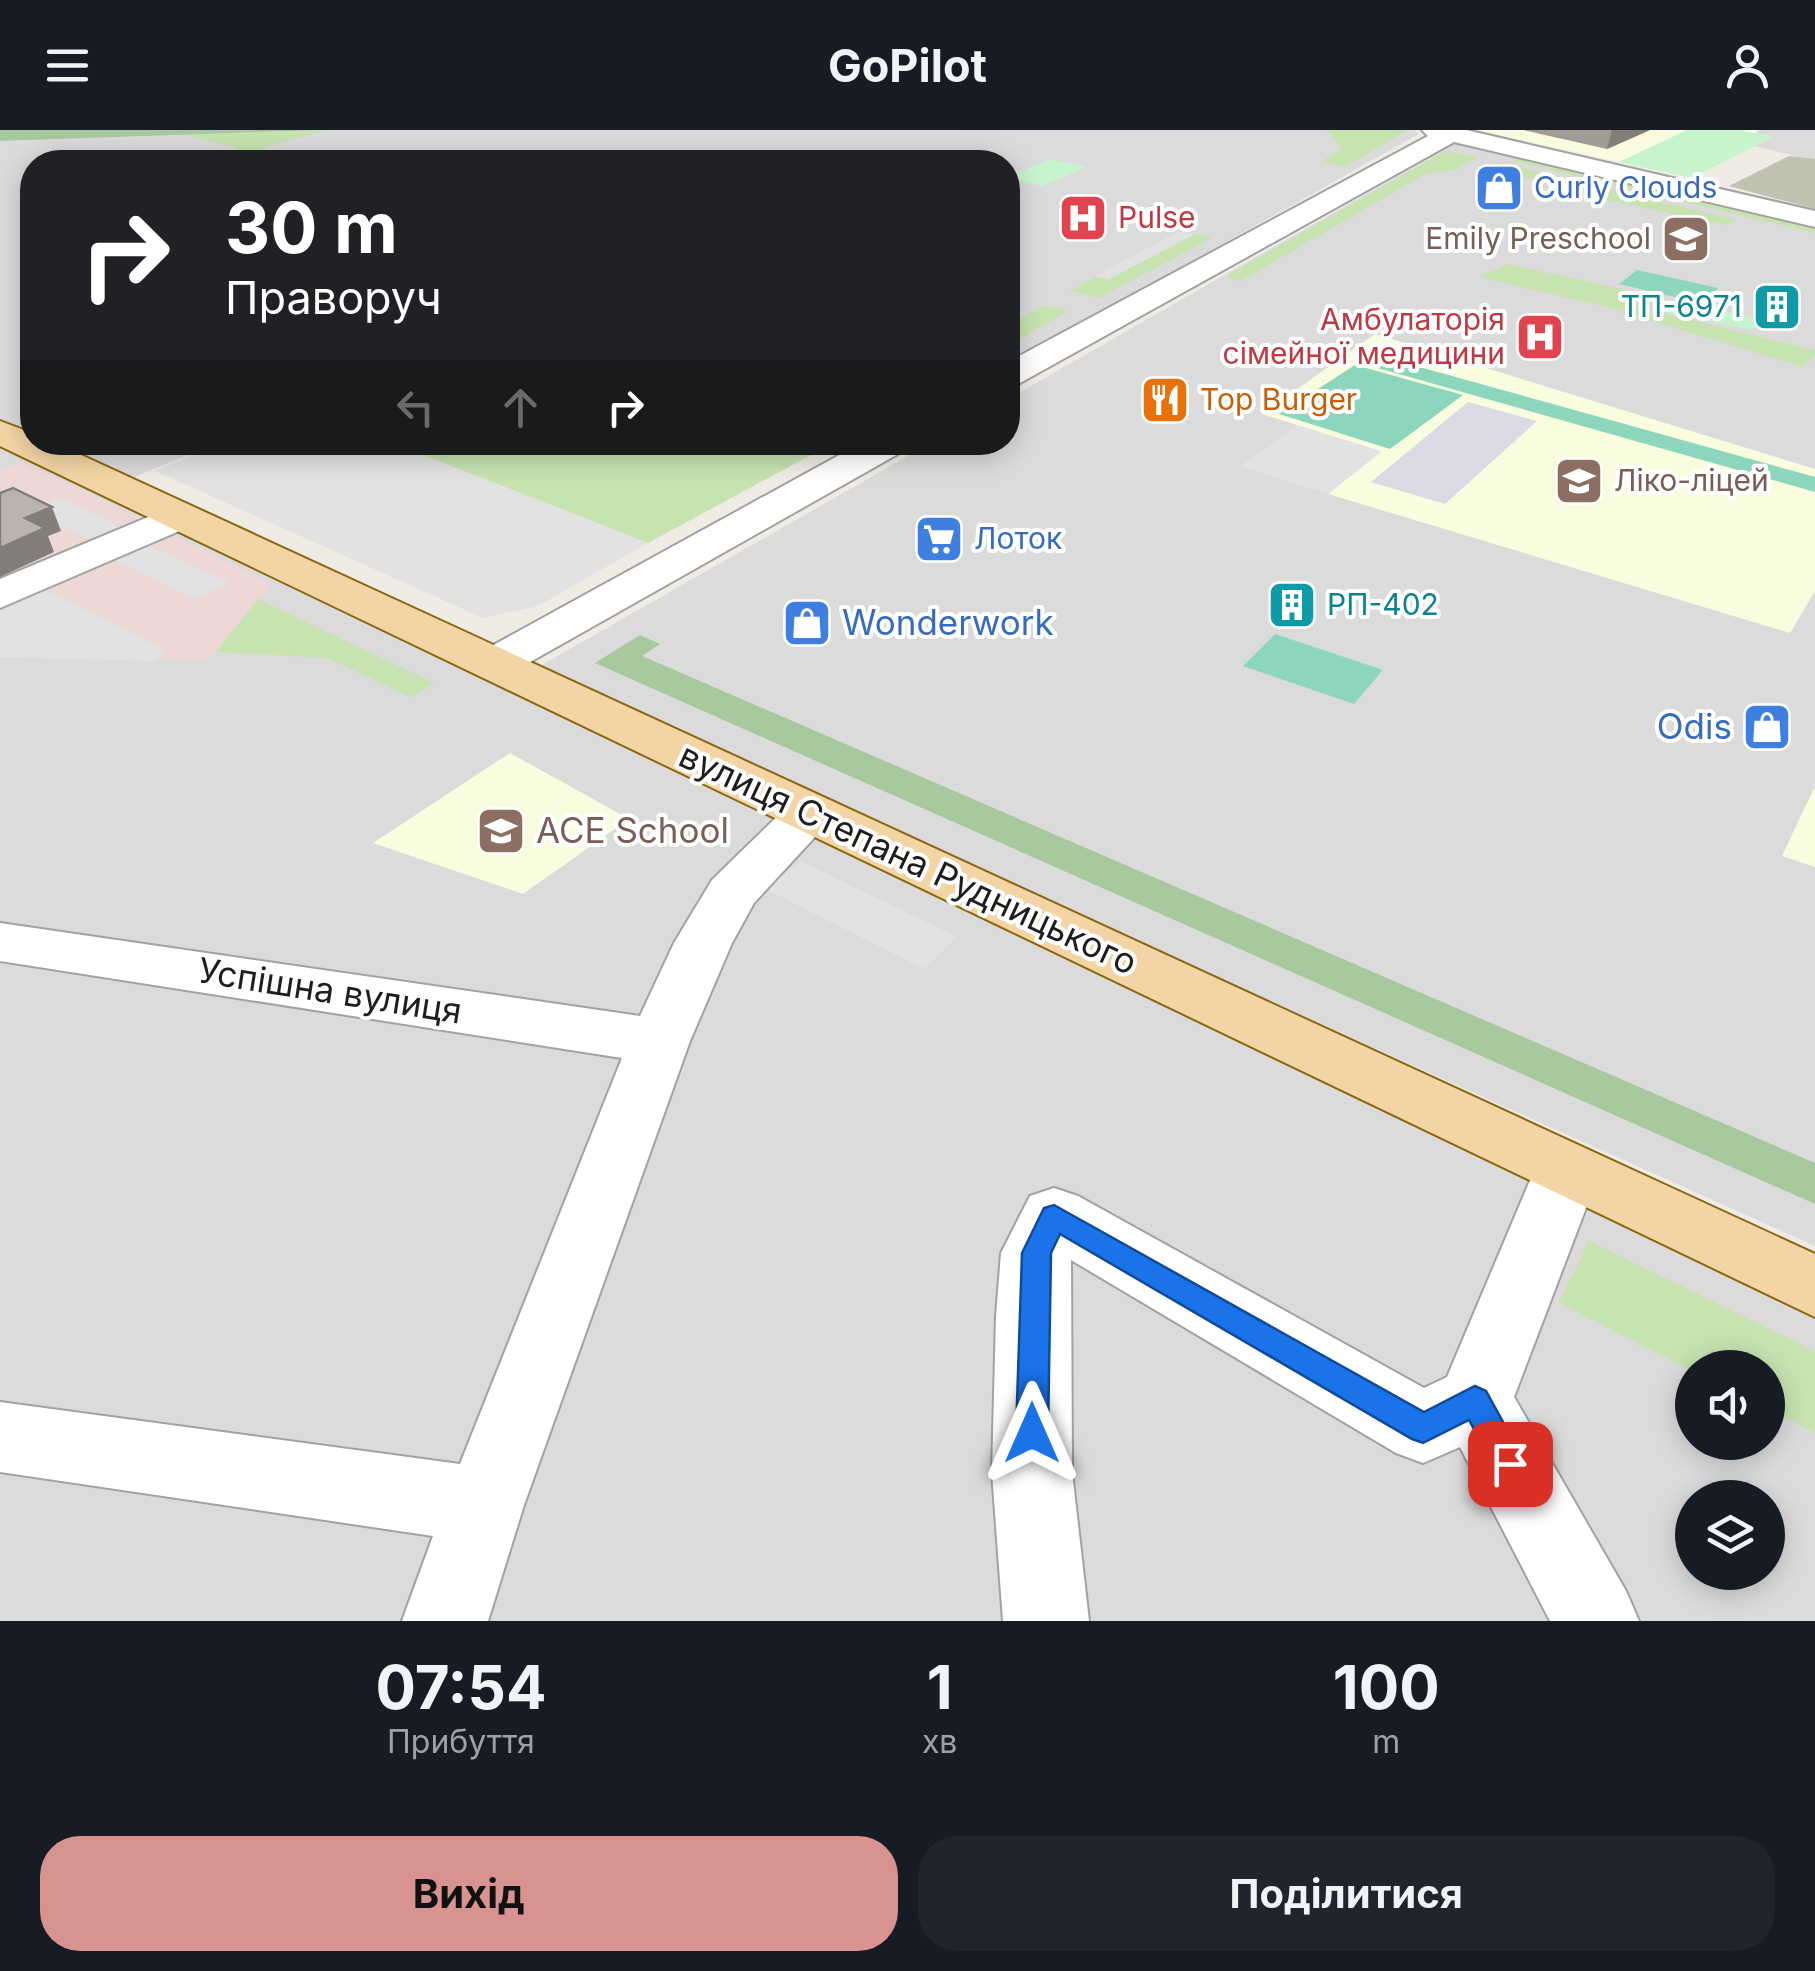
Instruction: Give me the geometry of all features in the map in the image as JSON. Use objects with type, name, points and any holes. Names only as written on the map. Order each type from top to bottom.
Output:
[{"type":"main road","name":"вулиця Степана Рудницького","points":[[40,455],[160,524],[494,664],[1815,1287]]},
{"type":"street","points":[[1020,369],[1442,132],[1815,219]]},
{"type":"street","points":[[494,664],[869,455]]},
{"type":"street","points":[[0,595],[160,524]]},
{"type":"street","points":[[445,1621],[484,1505],[659,1041],[732,893],[812,812]]},
{"type":"street","name":"Успішна вулиця","points":[[0,942],[659,1041]]},
{"type":"street","points":[[1046,1621],[1032,1472],[1032,1316],[1036,1253],[1054,1216],[1423,1428],[1475,1400],[1566,1171]]},
{"type":"street","points":[[1475,1400],[1596,1621]]},
{"type":"street","points":[[0,1437],[484,1505]]},
{"type":"shaded area","points":[[321,130],[1414,130],[1419,134],[1020,357],[1020,150],[20,150],[20,431],[0,422],[0,141]]},
{"type":"shaded area","points":[[1477,130],[1759,130],[1755,133],[1773,137],[1692,178]]},
{"type":"shaded area","points":[[1815,130],[1815,209],[1729,186],[1796,156],[1754,146],[1772,137],[1753,133]]},
{"type":"shaded area","points":[[1457,142],[1815,227],[1815,1246],[533,670],[910,455],[1020,455],[1020,392]]},
{"type":"shaded area","points":[[1789,156],[1815,159],[1815,209],[1729,186]]},
{"type":"shaded area","points":[[1178,232],[1195,234],[1109,279],[1095,276]]},
{"type":"shaded area","name":"Ліко-ліцей","points":[[1375,334],[1815,469],[1815,591],[1790,633],[1328,494],[1380,451],[1262,414]]},
{"type":"shaded area","points":[[1468,402],[1537,421],[1445,504],[1371,482]]},
{"type":"shaded area","points":[[1298,425],[1381,452],[1328,494],[1240,466]]},
{"type":"shaded area","points":[[0,432],[20,441],[20,455],[49,455],[1815,1287],[1815,1621],[0,1621]]},
{"type":"shaded area","points":[[70,455],[187,455],[125,481]]},
{"type":"shaded area","points":[[195,455],[423,455],[648,543],[538,606],[483,618],[155,471]]},
{"type":"shaded area","points":[[23,461],[272,584],[208,660],[0,657],[0,471]]},
{"type":"shaded area","points":[[59,497],[124,529],[93,542],[28,510]]},
{"type":"shaded area","points":[[140,542],[229,582],[195,599],[107,557]]},
{"type":"shaded area","points":[[40,587],[164,649],[155,661],[0,657],[0,605]]},
{"type":"shaded area","name":"ACE School","points":[[510,753],[629,819],[523,894],[373,843]]},
{"type":"shaded area","points":[[1815,786],[1815,867],[1782,856]]},
{"type":"shaded area","points":[[801,861],[957,937],[924,969],[766,889]]},
{"type":"green space","points":[[0,130],[321,130],[0,141]]},
{"type":"green space","points":[[326,130],[264,150],[235,150],[183,135]]},
{"type":"green space","points":[[1327,130],[1408,130],[1345,167],[1322,161],[1342,149]]},
{"type":"green space","points":[[1687,130],[1740,130],[1773,137],[1692,178],[1619,162]]},
{"type":"green space","points":[[1445,151],[1477,157],[1456,170],[1425,174],[1241,281],[1225,277]]},
{"type":"green space","points":[[1524,153],[1815,221],[1815,233],[1512,161]]},
{"type":"green space","points":[[1050,159],[1087,167],[1042,186],[1020,181],[1020,173]]},
{"type":"green space","points":[[1498,162],[1736,220],[1726,225],[1607,200],[1610,196],[1498,172],[1492,168]]},
{"type":"green space","points":[[1195,234],[1212,238],[1099,298],[1071,291],[1095,276],[1109,279]]},
{"type":"green space","points":[[1508,264],[1657,297],[1648,310],[1815,350],[1815,355],[1803,367],[1606,307],[1480,277]]},
{"type":"green space","points":[[1637,270],[1718,288],[1701,303],[1619,284]]},
{"type":"green space","points":[[1662,299],[1761,319],[1752,330],[1652,310]]},
{"type":"green space","points":[[1044,305],[1068,311],[1020,339],[1020,319]]},
{"type":"green space","points":[[1380,356],[1815,477],[1815,492],[1367,365]]},
{"type":"green space","points":[[1355,365],[1463,395],[1390,449],[1279,414]]},
{"type":"green space","points":[[423,455],[811,455],[648,543]]},
{"type":"green space","points":[[258,599],[434,683],[410,697],[328,658],[216,652]]},
{"type":"green space","points":[[1275,634],[1383,670],[1354,704],[1243,666]]},
{"type":"green space","points":[[640,635],[660,644],[642,656],[1815,1163],[1815,1204],[595,663]]},
{"type":"green space","points":[[1589,1241],[1815,1351],[1815,1433],[1785,1418],[1785,1350],[1675,1350],[1675,1362],[1559,1303]]},
{"type":"building","points":[[13,488],[52,507],[25,518],[45,528],[0,548],[0,493]]},
{"type":"place","name":"Curly Clouds","points":[[1499,188]]},
{"type":"place","name":"Pulse","points":[[1083,218]]},
{"type":"place","name":"Emily Preschool","points":[[1686,239]]},
{"type":"place","name":"ТП-6971","points":[[1777,307]]},
{"type":"place","name":"Амбулаторія сімейної медицини","points":[[1540,337]]},
{"type":"place","name":"Top Burger","points":[[1165,400]]},
{"type":"place","name":"Ліко-ліцей","points":[[1579,481]]},
{"type":"place","name":"Лоток","points":[[939,539]]},
{"type":"place","name":"РП-402","points":[[1292,605]]},
{"type":"place","name":"Wonderwork","points":[[807,623]]},
{"type":"place","name":"Odis","points":[[1767,727]]},
{"type":"place","name":"ACE School","points":[[501,831]]},
{"type":"route","points":[[1032,1433],[1036,1253],[1054,1216],[1423,1428],[1475,1400],[1510,1464]]}]
